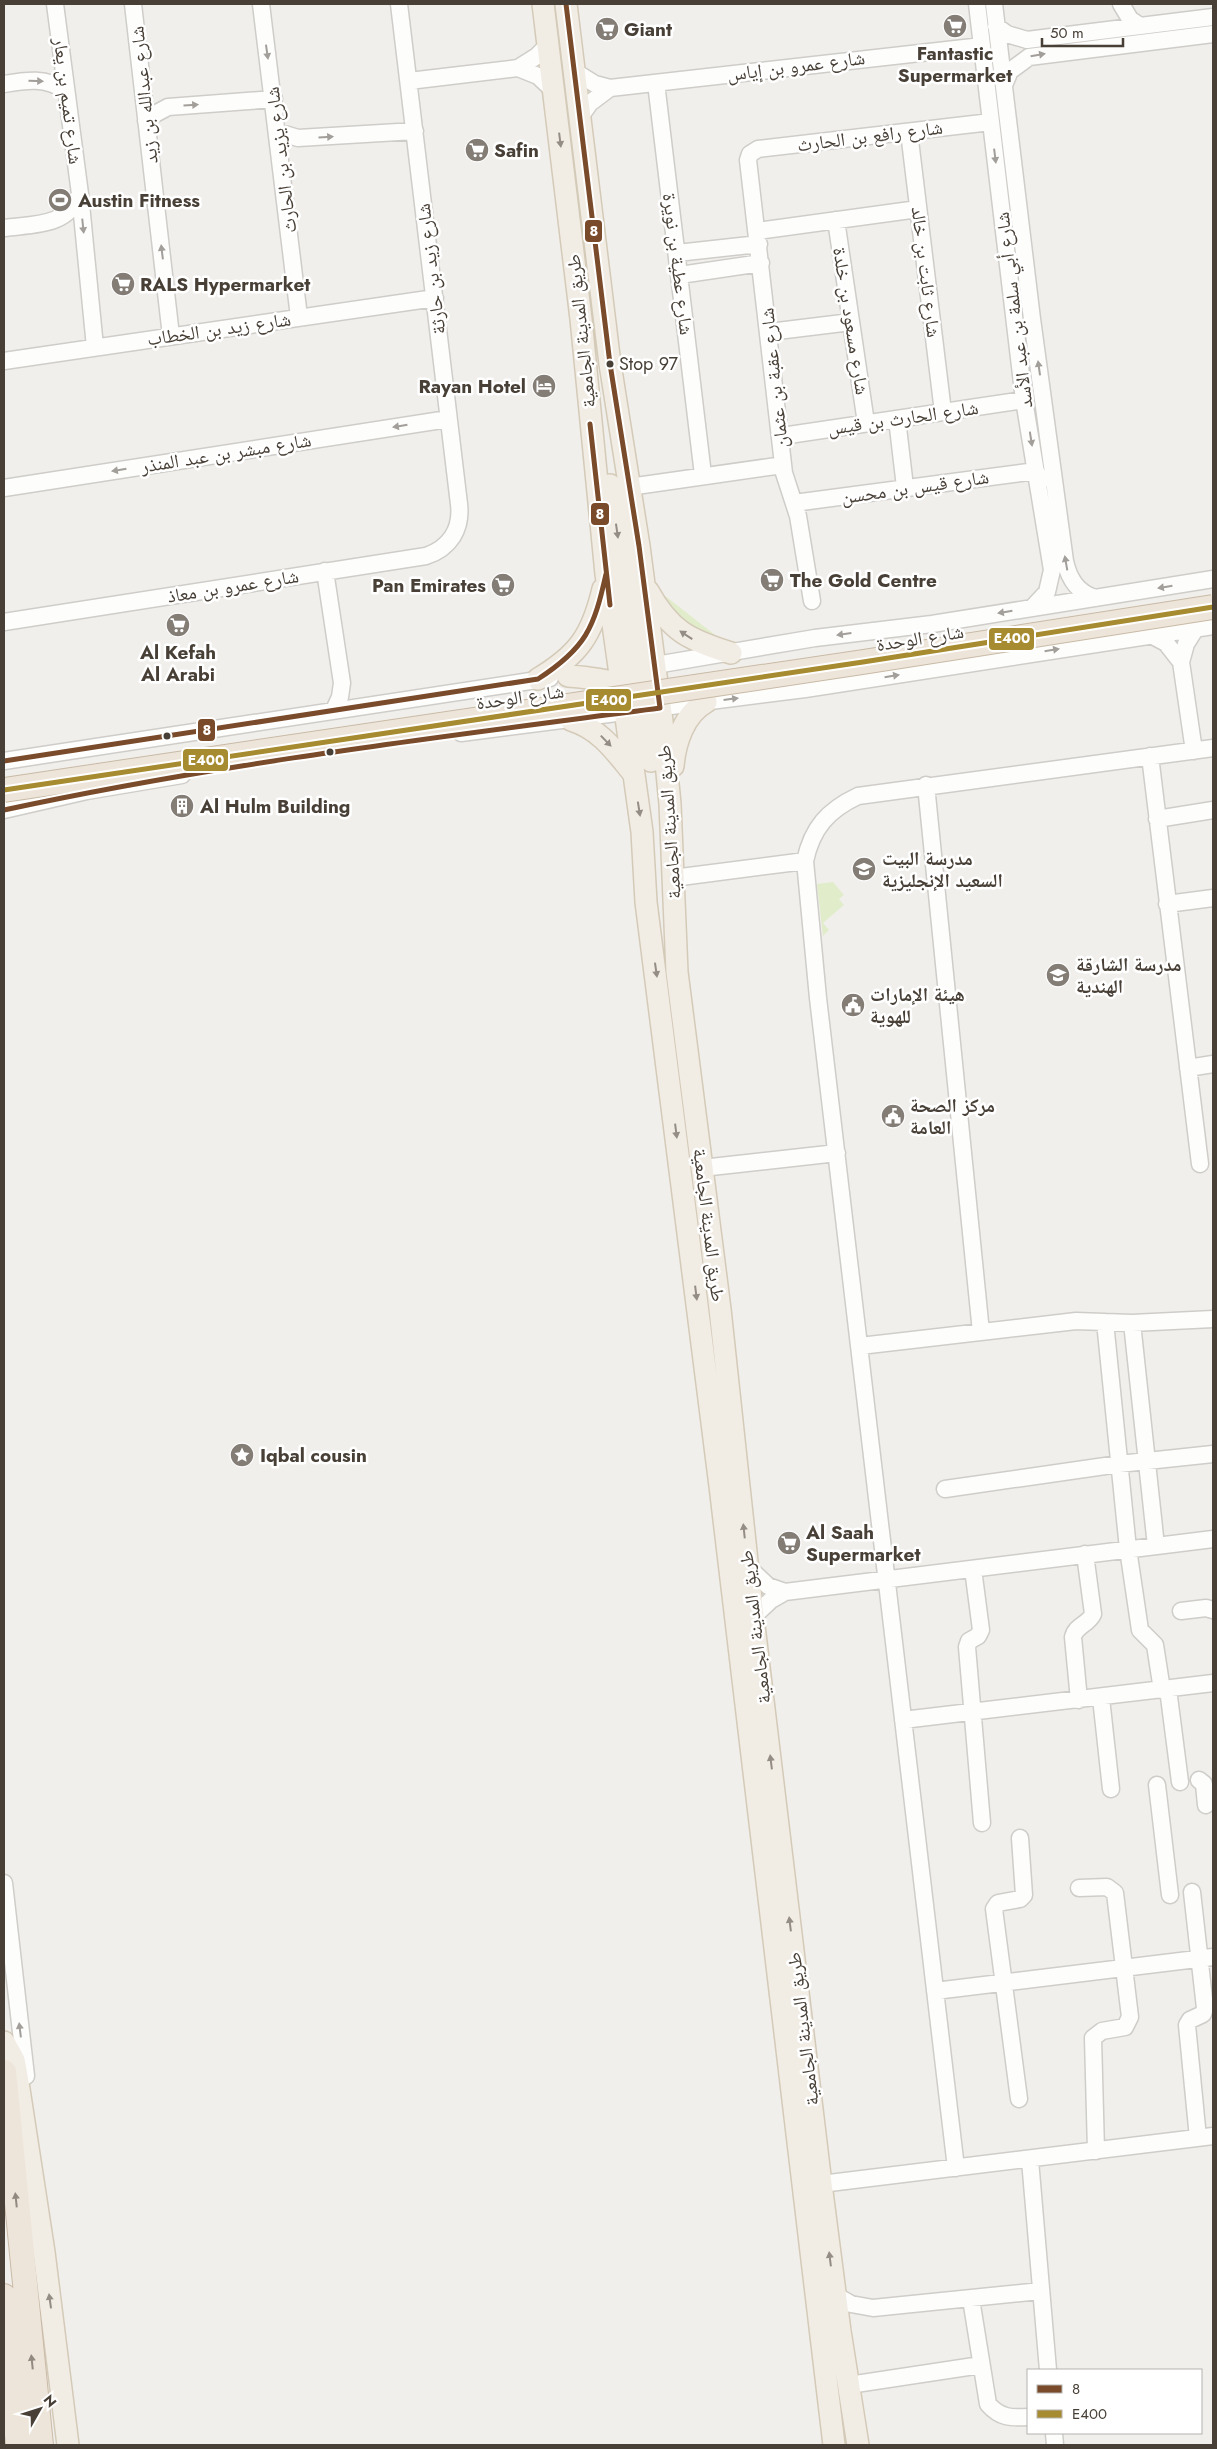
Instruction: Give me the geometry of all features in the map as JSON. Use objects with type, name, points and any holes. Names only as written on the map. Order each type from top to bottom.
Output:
[{"type":"highway","name":"شارع الوحدة","points":[[4,775],[1213,592]]},
{"type":"highway","name":"شارع الوحدة","points":[[4,790],[853,664],[1213,607]]},
{"type":"highway","points":[[4,2072],[41,2445]]},
{"type":"highway","points":[[4,2296],[18,2445]]},
{"type":"main road","name":"طريق المدينة الجامعية","points":[[543,4],[581,319],[606,574],[670,804],[677,972],[726,1366],[753,1617],[821,2184],[840,2331],[858,2445]]},
{"type":"main road","name":"طريق المدينة الجامعية","points":[[566,4],[610,364],[644,584],[632,672]]},
{"type":"main road","points":[[588,399],[597,414],[602,432],[632,672],[644,691],[643,711],[663,868],[674,907]]},
{"type":"main road","points":[[538,679],[563,663],[587,636],[597,614],[606,574]]},
{"type":"main road","points":[[644,584],[662,612],[686,636],[731,653]]},
{"type":"main road","points":[[568,676],[598,679],[632,672]]},
{"type":"main road","points":[[670,804],[677,741],[693,714],[706,702]]},
{"type":"main road","name":"طريق المدينة الجامعية","points":[[643,711],[634,773],[642,832],[646,902],[706,1377],[833,2442]]},
{"type":"main road","points":[[571,720],[596,731],[634,773]]},
{"type":"main road","points":[[4,2042],[15,2065],[44,2252],[68,2445]]},
{"type":"street","name":"شارع تميم بن يعار","points":[[55,4],[80,194],[95,347]]},
{"type":"street","name":"شارع عبدالله بن زيد","points":[[133,4],[171,336]]},
{"type":"street","name":"شارع يزيد بن الحارث","points":[[261,4],[300,317]]},
{"type":"street","name":"شارع زيد بن حارثة","points":[[399,4],[460,512],[454,534]]},
{"type":"street","name":"شارع أبي سلمة بن عبد الأسد","points":[[977,4],[1024,400],[1052,570],[1046,592],[1032,608]]},
{"type":"street","name":"شارع أبي سلمة بن عبد الأسد","points":[[994,4],[1067,571],[1078,589],[1095,598]]},
{"type":"street","points":[[1121,4],[1130,19],[1148,25]]},
{"type":"street","points":[[996,26],[1007,34],[1028,40],[1213,18]]},
{"type":"street","points":[[1100,47],[1102,42],[1109,37],[1138,33],[1148,25]]},
{"type":"street","points":[[1004,85],[1010,71],[1029,57],[1213,34]]},
{"type":"street","points":[[409,81],[518,68],[537,56],[548,45]]},
{"type":"street","name":"شارع عمرو بن إياس","points":[[574,71],[595,84],[610,88],[982,46]]},
{"type":"street","points":[[518,68],[538,76],[554,91]]},
{"type":"street","points":[[4,84],[32,80],[45,81],[66,91]]},
{"type":"street","name":"شارع عطية بن نويرة","points":[[656,83],[704,476]]},
{"type":"street","points":[[580,117],[590,103],[610,88]]},
{"type":"street","points":[[146,121],[153,115],[168,108],[274,99]]},
{"type":"street","name":"شارع رافع بن الحارث","points":[[750,154],[758,149],[991,122]]},
{"type":"street","points":[[278,132],[291,137],[304,138],[415,131]]},
{"type":"street","name":"شارع ثابت بن خالد","points":[[909,132],[943,412]]},
{"type":"street","name":"شارع عقبة بن عثمان","points":[[750,154],[748,160],[782,436],[783,465],[788,489],[794,503],[812,600]]},
{"type":"street","points":[[4,228],[60,218],[69,212],[80,194]]},
{"type":"street","points":[[677,253],[836,220],[918,209]]},
{"type":"street","name":"شارع مسعود بن خلدة","points":[[836,220],[866,423]]},
{"type":"street","points":[[680,275],[761,263]]},
{"type":"street","name":"شارع زيد بن الخطاب","points":[[4,361],[435,298]]},
{"type":"street","points":[[769,332],[851,322]]},
{"type":"street","name":"شارع الحارث بن قيس","points":[[782,436],[1024,400]]},
{"type":"street","name":"شارع مبشر بن عبد المنذر","points":[[4,488],[448,419]]},
{"type":"street","points":[[897,419],[906,487]]},
{"type":"street","points":[[629,486],[783,465]]},
{"type":"street","points":[[1036,471],[1044,490],[1056,494]]},
{"type":"street","name":"شارع قيس بن محسن","points":[[794,503],[1036,471]]},
{"type":"street","name":"شارع عمرو بن معاذ","points":[[4,622],[426,556],[443,548],[454,534]]},
{"type":"street","points":[[325,571],[342,683],[340,697],[334,710]]},
{"type":"street","points":[[632,672],[815,638],[932,624],[1213,579]]},
{"type":"street","points":[[4,810],[121,785],[281,759],[423,738],[805,689],[1213,626]]},
{"type":"street","points":[[1194,751],[1181,662],[1186,644],[1196,628]]},
{"type":"street","points":[[1151,635],[1172,648],[1181,662]]},
{"type":"street","points":[[4,761],[538,679],[568,676]]},
{"type":"street","points":[[342,683],[352,696],[365,706]]},
{"type":"street","points":[[956,2168],[818,998],[805,861],[808,844],[816,828],[828,814],[858,796],[926,785],[1213,748]]},
{"type":"street","points":[[1150,756],[1200,1164]]},
{"type":"street","points":[[926,785],[965,1184],[982,1332]]},
{"type":"street","points":[[1157,818],[1213,810]]},
{"type":"street","points":[[673,878],[805,861]]},
{"type":"street","points":[[1167,904],[1213,898]]},
{"type":"street","points":[[1188,1068],[1213,1064]]},
{"type":"street","points":[[702,1168],[837,1153]]},
{"type":"street","points":[[860,1346],[1076,1321],[1132,1322],[1213,1319]]},
{"type":"street","points":[[1105,1322],[1128,1549],[1140,1630],[1155,1645],[1165,1689],[1180,1782]]},
{"type":"street","points":[[1132,1322],[1156,1546]]},
{"type":"street","points":[[945,1489],[1119,1464],[1213,1454]]},
{"type":"street","points":[[753,1617],[764,1605],[785,1592],[1213,1539]]},
{"type":"street","points":[[1079,1700],[1073,1637],[1076,1628],[1088,1621],[1092,1614],[1085,1554]]},
{"type":"street","points":[[748,1567],[768,1586],[785,1592]]},
{"type":"street","points":[[973,1569],[981,1630],[978,1636],[969,1641],[966,1647],[982,1823]]},
{"type":"street","points":[[1182,1611],[1206,1608],[1213,1610]]},
{"type":"street","points":[[903,1720],[1102,1698],[1213,1683]]},
{"type":"street","points":[[1102,1698],[1111,1789]]},
{"type":"street","points":[[1157,1785],[1170,1895]]},
{"type":"street","points":[[1019,2099],[994,1909],[998,1903],[1020,1900],[1024,1895],[1020,1838]]},
{"type":"street","points":[[4,1883],[22,2048],[43,2204],[44,2252]]},
{"type":"street","points":[[1079,1888],[1107,1887],[1114,1891],[1130,2017],[1128,2024],[1122,2029],[1098,2032],[1093,2042],[1096,2151]]},
{"type":"street","points":[[821,2184],[1030,2160],[1206,2137],[1187,2025],[1190,2020],[1200,2017],[1205,2011],[1206,1958],[1192,1892]]},
{"type":"street","points":[[935,1991],[1206,1958]]},
{"type":"street","points":[[1030,2160],[1048,2369]]},
{"type":"street","points":[[835,2295],[851,2304],[873,2308],[1040,2291]]},
{"type":"street","points":[[971,2299],[985,2396],[993,2410],[1009,2418],[1027,2417]]},
{"type":"street","points":[[840,2331],[855,2315],[873,2308]]},
{"type":"street","points":[[848,2385],[981,2365]]},
{"type":"green space","points":[[664,595],[719,638],[702,633],[686,623],[673,610]]},
{"type":"green space","points":[[833,882],[844,895],[839,899],[844,905],[823,923],[829,930],[823,936],[817,884]]},
{"type":"transit line","name":"8","points":[[4,810],[168,778],[331,752],[660,708],[639,546],[610,364],[566,4]]},
{"type":"transit line","name":"8","points":[[590,424],[610,605]]},
{"type":"transit line","name":"8","points":[[4,761],[538,679],[567,657],[586,635],[597,609],[606,574]]},
{"type":"transit line","name":"E400","points":[[4,790],[863,662],[1213,607]]},
{"type":"place","name":"Fantastic Supermarket","points":[[955,26]]},
{"type":"place","name":"Giant","points":[[607,29]]},
{"type":"place","name":"Safin","points":[[477,150]]},
{"type":"place","name":"Austin Fitness","points":[[60,200]]},
{"type":"place","name":"RALS Hypermarket","points":[[123,284]]},
{"type":"place","name":"Stop 97","points":[[610,364]]},
{"type":"place","name":"Rayan Hotel","points":[[544,386]]},
{"type":"place","name":"The Gold Centre","points":[[772,580]]},
{"type":"place","name":"Pan Emirates","points":[[503,585]]},
{"type":"place","name":"Al Kefah Al Arabi","points":[[178,625]]},
{"type":"place","name":"Al Hulm Building","points":[[182,806]]},
{"type":"place","name":"مدرسة البيت السعيد الإنجليزية","points":[[864,869]]},
{"type":"place","name":"مدرسة الشارقة الهندية","points":[[1058,975]]},
{"type":"place","name":"هيئة الإمارات للهوية","points":[[853,1005]]},
{"type":"place","name":"مركز الصحة العامة","points":[[893,1116]]},
{"type":"place","name":"Iqbal cousin","points":[[242,1455]]},
{"type":"place","name":"Al Saah Supermarket","points":[[789,1543]]}]
